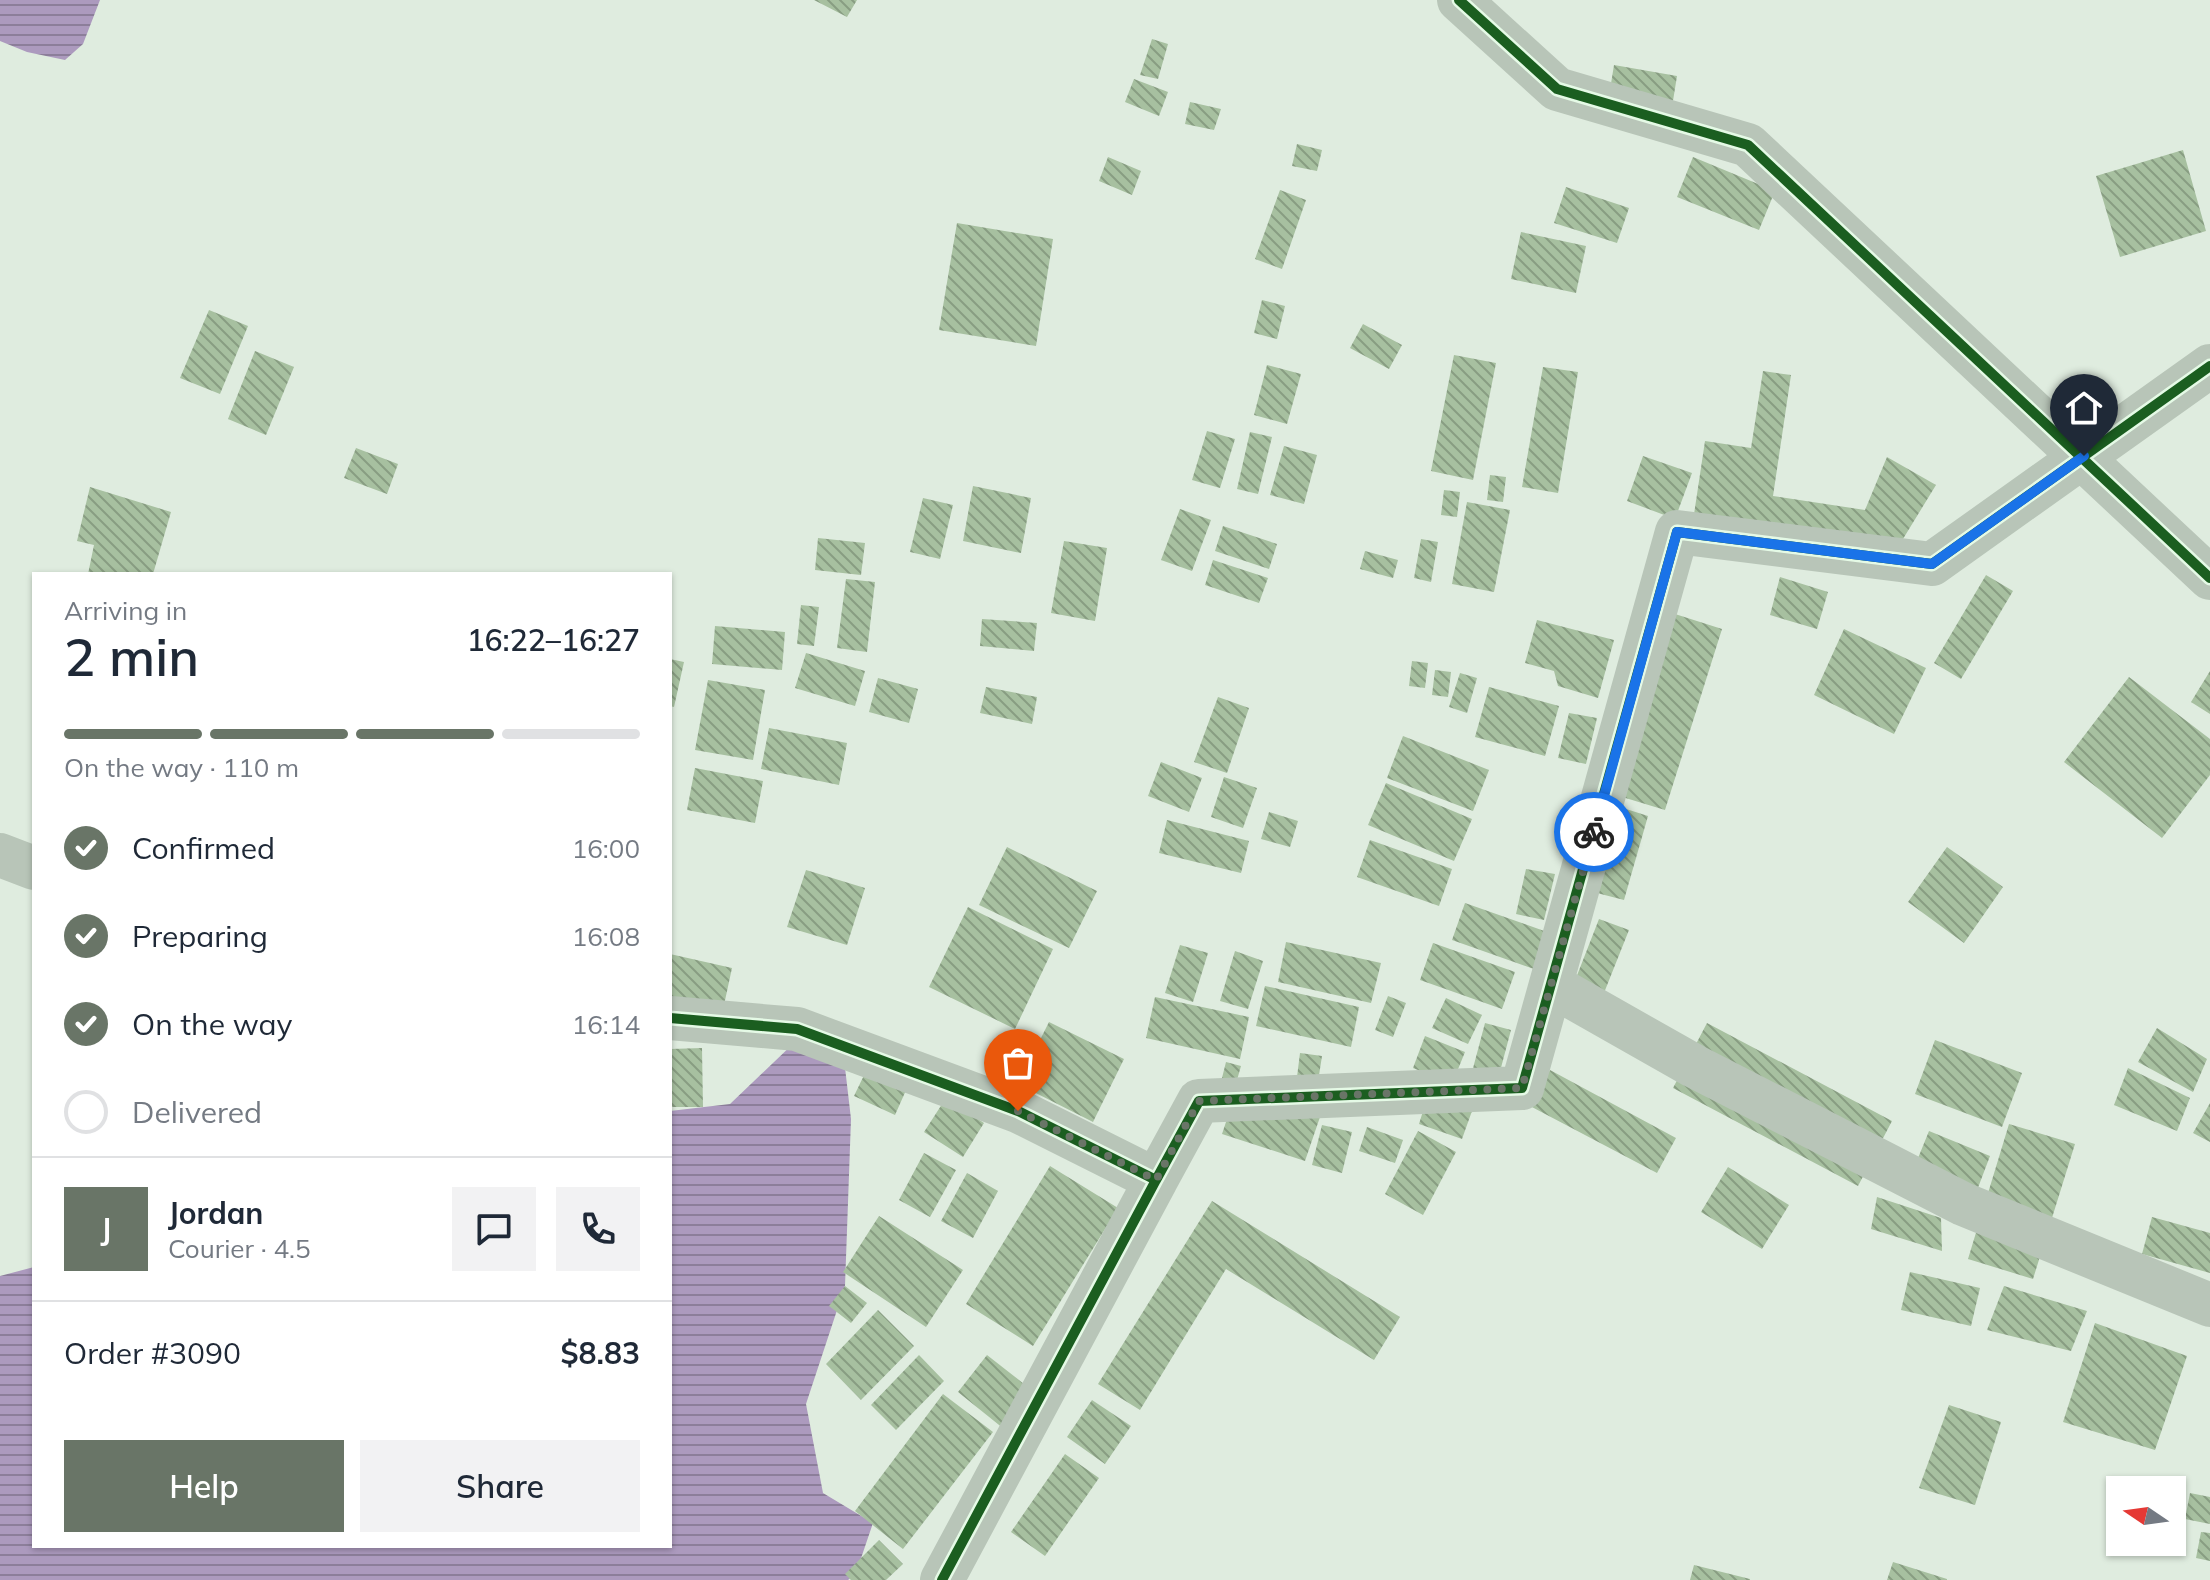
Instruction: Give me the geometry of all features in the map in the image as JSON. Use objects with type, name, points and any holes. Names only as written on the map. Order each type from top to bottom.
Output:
[{"type":"street","points":[[1459,0],[1557,89],[1748,145],[2210,578]]},
{"type":"street","points":[[942,1580],[1199,1101],[1522,1088],[1677,532],[1932,564],[2210,366]]},
{"type":"street","points":[[0,855],[32,867]]},
{"type":"street","points":[[1551,985],[1694,1066],[1963,1204],[2210,1305]]},
{"type":"street","points":[[672,1018],[797,1029],[1018,1111],[1156,1180]]},
{"type":"shaded area","points":[[0,0],[100,0],[83,44],[65,60],[27,52],[0,41]]},
{"type":"shaded area","points":[[796,1041],[844,1059],[851,1119],[845,1286],[806,1404],[823,1493],[873,1523],[856,1573],[848,1580],[0,1580],[0,1276],[32,1268],[32,1548],[672,1548],[672,1111],[730,1104]]},
{"type":"building","points":[[814,0],[857,0],[847,17]]},
{"type":"building","points":[[1152,39],[1168,44],[1158,79],[1140,75]]},
{"type":"building","points":[[1614,65],[1677,76],[1672,107],[1609,96]]},
{"type":"building","points":[[1134,79],[1168,92],[1159,116],[1125,102]]},
{"type":"building","points":[[1190,102],[1221,109],[1214,130],[1185,124]]},
{"type":"building","points":[[1297,144],[1322,150],[1317,171],[1292,166]]},
{"type":"building","points":[[2183,150],[2206,231],[2120,257],[2096,176]]},
{"type":"building","points":[[1108,157],[1141,171],[1132,195],[1099,181]]},
{"type":"building","points":[[1693,157],[1775,191],[1759,230],[1677,197]]},
{"type":"building","points":[[1566,187],[1629,208],[1617,243],[1554,223]]},
{"type":"building","points":[[1280,190],[1306,200],[1282,269],[1255,259]]},
{"type":"building","points":[[957,223],[1053,239],[1036,346],[939,330]]},
{"type":"building","points":[[1521,232],[1586,246],[1576,293],[1511,279]]},
{"type":"building","points":[[1262,300],[1285,306],[1277,339],[1254,333]]},
{"type":"building","points":[[209,310],[248,326],[220,394],[180,378]]},
{"type":"building","points":[[1363,324],[1402,345],[1389,369],[1350,348]]},
{"type":"building","points":[[255,351],[294,367],[266,435],[228,419]]},
{"type":"building","points":[[1454,355],[1496,363],[1473,480],[1431,471]]},
{"type":"building","points":[[1267,365],[1301,374],[1287,424],[1254,415]]},
{"type":"building","points":[[1543,367],[1578,372],[1558,493],[1522,487]]},
{"type":"building","points":[[1763,371],[1791,375],[1773,496],[1865,510],[1887,457],[1936,485],[1895,552],[1693,521],[1705,441],[1751,448]]},
{"type":"building","points":[[1207,431],[1235,439],[1220,488],[1192,480]]},
{"type":"building","points":[[1250,432],[1272,437],[1258,494],[1237,489]]},
{"type":"building","points":[[1284,446],[1317,455],[1304,504],[1270,495]]},
{"type":"building","points":[[356,448],[398,464],[387,494],[344,478]]},
{"type":"building","points":[[1643,456],[1692,473],[1675,519],[1627,501]]},
{"type":"building","points":[[1490,475],[1506,477],[1503,502],[1487,500]]},
{"type":"building","points":[[973,486],[1031,498],[1021,553],[963,541]]},
{"type":"building","points":[[90,487],[171,512],[154,572],[88,572],[94,545],[77,541]]},
{"type":"building","points":[[1444,490],[1460,492],[1457,517],[1441,515]]},
{"type":"building","points":[[923,498],[953,505],[940,559],[910,552]]},
{"type":"building","points":[[1467,502],[1510,510],[1494,592],[1452,584]]},
{"type":"building","points":[[1180,509],[1211,520],[1192,571],[1161,560]]},
{"type":"building","points":[[1223,526],[1277,544],[1269,569],[1215,551]]},
{"type":"building","points":[[818,538],[865,543],[861,575],[815,570]]},
{"type":"building","points":[[1421,539],[1438,542],[1431,582],[1414,578]]},
{"type":"building","points":[[1064,541],[1107,548],[1095,621],[1051,613]]},
{"type":"building","points":[[1365,551],[1398,560],[1393,578],[1360,569]]},
{"type":"building","points":[[1213,560],[1268,578],[1259,603],[1205,585]]},
{"type":"building","points":[[1986,575],[2013,591],[1961,679],[1934,663]]},
{"type":"building","points":[[1780,577],[1828,592],[1817,629],[1770,615]]},
{"type":"building","points":[[846,579],[875,582],[867,652],[837,648]]},
{"type":"building","points":[[801,605],[819,607],[814,646],[797,644]]},
{"type":"building","points":[[1675,614],[1722,629],[1665,810],[1619,796]]},
{"type":"building","points":[[982,619],[1037,623],[1034,651],[980,646]]},
{"type":"building","points":[[1537,620],[1614,640],[1598,698],[1558,686],[1554,671],[1525,663]]},
{"type":"building","points":[[715,626],[785,632],[782,670],[712,664]]},
{"type":"building","points":[[1844,629],[1926,668],[1894,734],[1814,695]]},
{"type":"building","points":[[806,653],[865,671],[855,706],[795,688]]},
{"type":"building","points":[[672,659],[684,662],[672,706]]},
{"type":"building","points":[[1412,661],[1428,663],[1425,688],[1409,686]]},
{"type":"building","points":[[1435,670],[1451,672],[1448,697],[1432,695]]},
{"type":"building","points":[[2210,671],[2210,714],[2191,702]]},
{"type":"building","points":[[1460,673],[1477,678],[1467,713],[1449,707]]},
{"type":"building","points":[[2129,677],[2210,739],[2210,775],[2162,838],[2064,762]]},
{"type":"building","points":[[878,678],[918,689],[909,723],[869,712]]},
{"type":"building","points":[[708,680],[765,690],[753,760],[695,750]]},
{"type":"building","points":[[986,687],[1037,697],[1032,724],[980,713]]},
{"type":"building","points":[[1489,687],[1559,706],[1545,756],[1475,737]]},
{"type":"building","points":[[1218,697],[1249,708],[1227,773],[1194,762]]},
{"type":"building","points":[[1569,713],[1597,718],[1586,764],[1558,758]]},
{"type":"building","points":[[769,728],[847,743],[839,785],[761,769]]},
{"type":"building","points":[[1403,736],[1489,770],[1473,811],[1387,778]]},
{"type":"building","points":[[1161,762],[1202,778],[1189,812],[1148,796]]},
{"type":"building","points":[[695,768],[763,781],[755,823],[687,810]]},
{"type":"building","points":[[1224,777],[1257,788],[1243,828],[1211,817]]},
{"type":"building","points":[[1386,783],[1472,819],[1454,861],[1368,825]]},
{"type":"building","points":[[1623,808],[1648,816],[1624,900],[1597,893]]},
{"type":"building","points":[[1269,812],[1298,821],[1290,847],[1261,839]]},
{"type":"building","points":[[1167,820],[1249,841],[1241,873],[1159,853]]},
{"type":"building","points":[[1370,840],[1452,869],[1439,906],[1357,877]]},
{"type":"building","points":[[1007,847],[1097,891],[1069,948],[979,905]]},
{"type":"building","points":[[1947,847],[2003,887],[1964,943],[1908,902]]},
{"type":"building","points":[[1526,869],[1555,874],[1544,920],[1516,914]]},
{"type":"building","points":[[806,870],[865,888],[847,945],[787,927]]},
{"type":"building","points":[[1465,903],[1547,932],[1534,969],[1452,940]]},
{"type":"building","points":[[968,907],[1053,949],[1015,1029],[929,987]]},
{"type":"building","points":[[1599,919],[1629,930],[1598,1008],[1569,996]]},
{"type":"building","points":[[1286,942],[1381,963],[1371,1003],[1278,982]]},
{"type":"building","points":[[1433,943],[1515,972],[1502,1009],[1420,980]]},
{"type":"building","points":[[1180,945],[1208,953],[1193,1002],[1165,993]]},
{"type":"building","points":[[1235,951],[1263,961],[1248,1009],[1220,1001]]},
{"type":"building","points":[[672,954],[732,968],[721,1019],[672,1008]]},
{"type":"building","points":[[1265,986],[1359,1007],[1351,1047],[1256,1026]]},
{"type":"building","points":[[1388,996],[1406,1003],[1393,1037],[1375,1030]]},
{"type":"building","points":[[1155,997],[1249,1017],[1240,1059],[1146,1038]]},
{"type":"building","points":[[1446,998],[1482,1015],[1468,1044],[1432,1028]]},
{"type":"building","points":[[1049,1022],[1124,1059],[1093,1122],[1018,1084]]},
{"type":"building","points":[[1485,1023],[1511,1030],[1498,1079],[1472,1072]]},
{"type":"building","points":[[1707,1023],[1892,1121],[1858,1186],[1673,1088]]},
{"type":"building","points":[[2157,1028],[2207,1059],[2193,1092],[2138,1062]]},
{"type":"building","points":[[1425,1036],[1465,1052],[1452,1084],[1413,1068]]},
{"type":"building","points":[[1935,1040],[2022,1073],[2002,1127],[1915,1094]]},
{"type":"building","points":[[702,1048],[703,1107],[672,1107],[672,1049]]},
{"type":"building","points":[[1300,1053],[1322,1056],[1317,1088],[1296,1085]]},
{"type":"building","points":[[1226,1062],[1241,1066],[1233,1094],[1219,1090]]},
{"type":"building","points":[[2128,1068],[2190,1098],[2177,1131],[2114,1105]]},
{"type":"building","points":[[867,1069],[907,1088],[895,1115],[854,1096]]},
{"type":"building","points":[[1550,1070],[1676,1138],[1657,1173],[1530,1106]]},
{"type":"building","points":[[1428,1095],[1472,1111],[1462,1139],[1419,1124]]},
{"type":"building","points":[[946,1098],[984,1123],[963,1157],[924,1132]]},
{"type":"building","points":[[2210,1103],[2210,1142],[2193,1133]]},
{"type":"building","points":[[1230,1110],[1320,1117],[1305,1161],[1222,1134]]},
{"type":"building","points":[[2009,1124],[2075,1144],[2033,1279],[1968,1259]]},
{"type":"building","points":[[1322,1125],[1352,1132],[1342,1173],[1312,1165]]},
{"type":"building","points":[[1367,1127],[1403,1140],[1395,1163],[1359,1151]]},
{"type":"building","points":[[1418,1131],[1456,1152],[1423,1215],[1385,1194]]},
{"type":"building","points":[[1929,1131],[1990,1156],[1976,1193],[1914,1168]]},
{"type":"building","points":[[924,1153],[956,1170],[930,1217],[899,1200]]},
{"type":"building","points":[[1050,1166],[1118,1208],[1033,1346],[966,1304]]},
{"type":"building","points":[[1728,1167],[1789,1205],[1762,1249],[1701,1212]]},
{"type":"building","points":[[967,1173],[998,1191],[973,1238],[941,1221]]},
{"type":"building","points":[[1877,1197],[1941,1218],[1942,1251],[1871,1229]]},
{"type":"building","points":[[1212,1201],[1400,1317],[1374,1360],[1226,1269],[1140,1410],[1098,1384]]},
{"type":"building","points":[[879,1216],[963,1270],[926,1327],[843,1272]]},
{"type":"building","points":[[2152,1217],[2210,1233],[2210,1273],[2142,1254]]},
{"type":"building","points":[[1910,1272],[1980,1288],[1971,1326],[1901,1310]]},
{"type":"building","points":[[845,1286],[867,1303],[851,1323],[829,1306]]},
{"type":"building","points":[[2004,1286],[2087,1311],[2071,1351],[1987,1330]]},
{"type":"building","points":[[878,1310],[914,1346],[861,1400],[826,1364]]},
{"type":"building","points":[[2095,1323],[2187,1356],[2155,1450],[2063,1422]]},
{"type":"building","points":[[919,1355],[944,1381],[896,1430],[871,1405]]},
{"type":"building","points":[[987,1355],[1038,1395],[1009,1433],[958,1392]]},
{"type":"building","points":[[943,1394],[993,1432],[903,1549],[855,1511]]},
{"type":"building","points":[[1092,1400],[1131,1426],[1105,1464],[1067,1437]]},
{"type":"building","points":[[1949,1405],[2001,1422],[1975,1505],[1919,1488]]},
{"type":"building","points":[[1065,1454],[1099,1478],[1045,1556],[1011,1532]]},
{"type":"building","points":[[2190,1493],[2210,1497],[2210,1524],[2186,1519]]},
{"type":"building","points":[[2201,1532],[2210,1533],[2210,1561],[2196,1558]]},
{"type":"building","points":[[879,1540],[903,1564],[886,1580],[851,1580],[845,1574]]},
{"type":"building","points":[[1893,1562],[1947,1579],[1947,1580],[1887,1580]]},
{"type":"building","points":[[1694,1565],[1750,1579],[1750,1580],[1690,1580]]},
{"type":"cycle path","points":[[1459,0],[1557,89],[1748,145],[2210,578]]},
{"type":"cycle path","points":[[1156,1180],[1199,1101],[1522,1088],[1677,532],[1932,564],[2210,366]]},
{"type":"cycle path","points":[[672,1018],[797,1029],[1018,1111],[1156,1180],[942,1580]]},
{"type":"way so far","points":[[1018,1111],[1156,1180],[1199,1101],[1522,1088],[1594,832]]},
{"type":"route","points":[[1594,832],[1677,532],[1932,564],[2084,456]]}]
